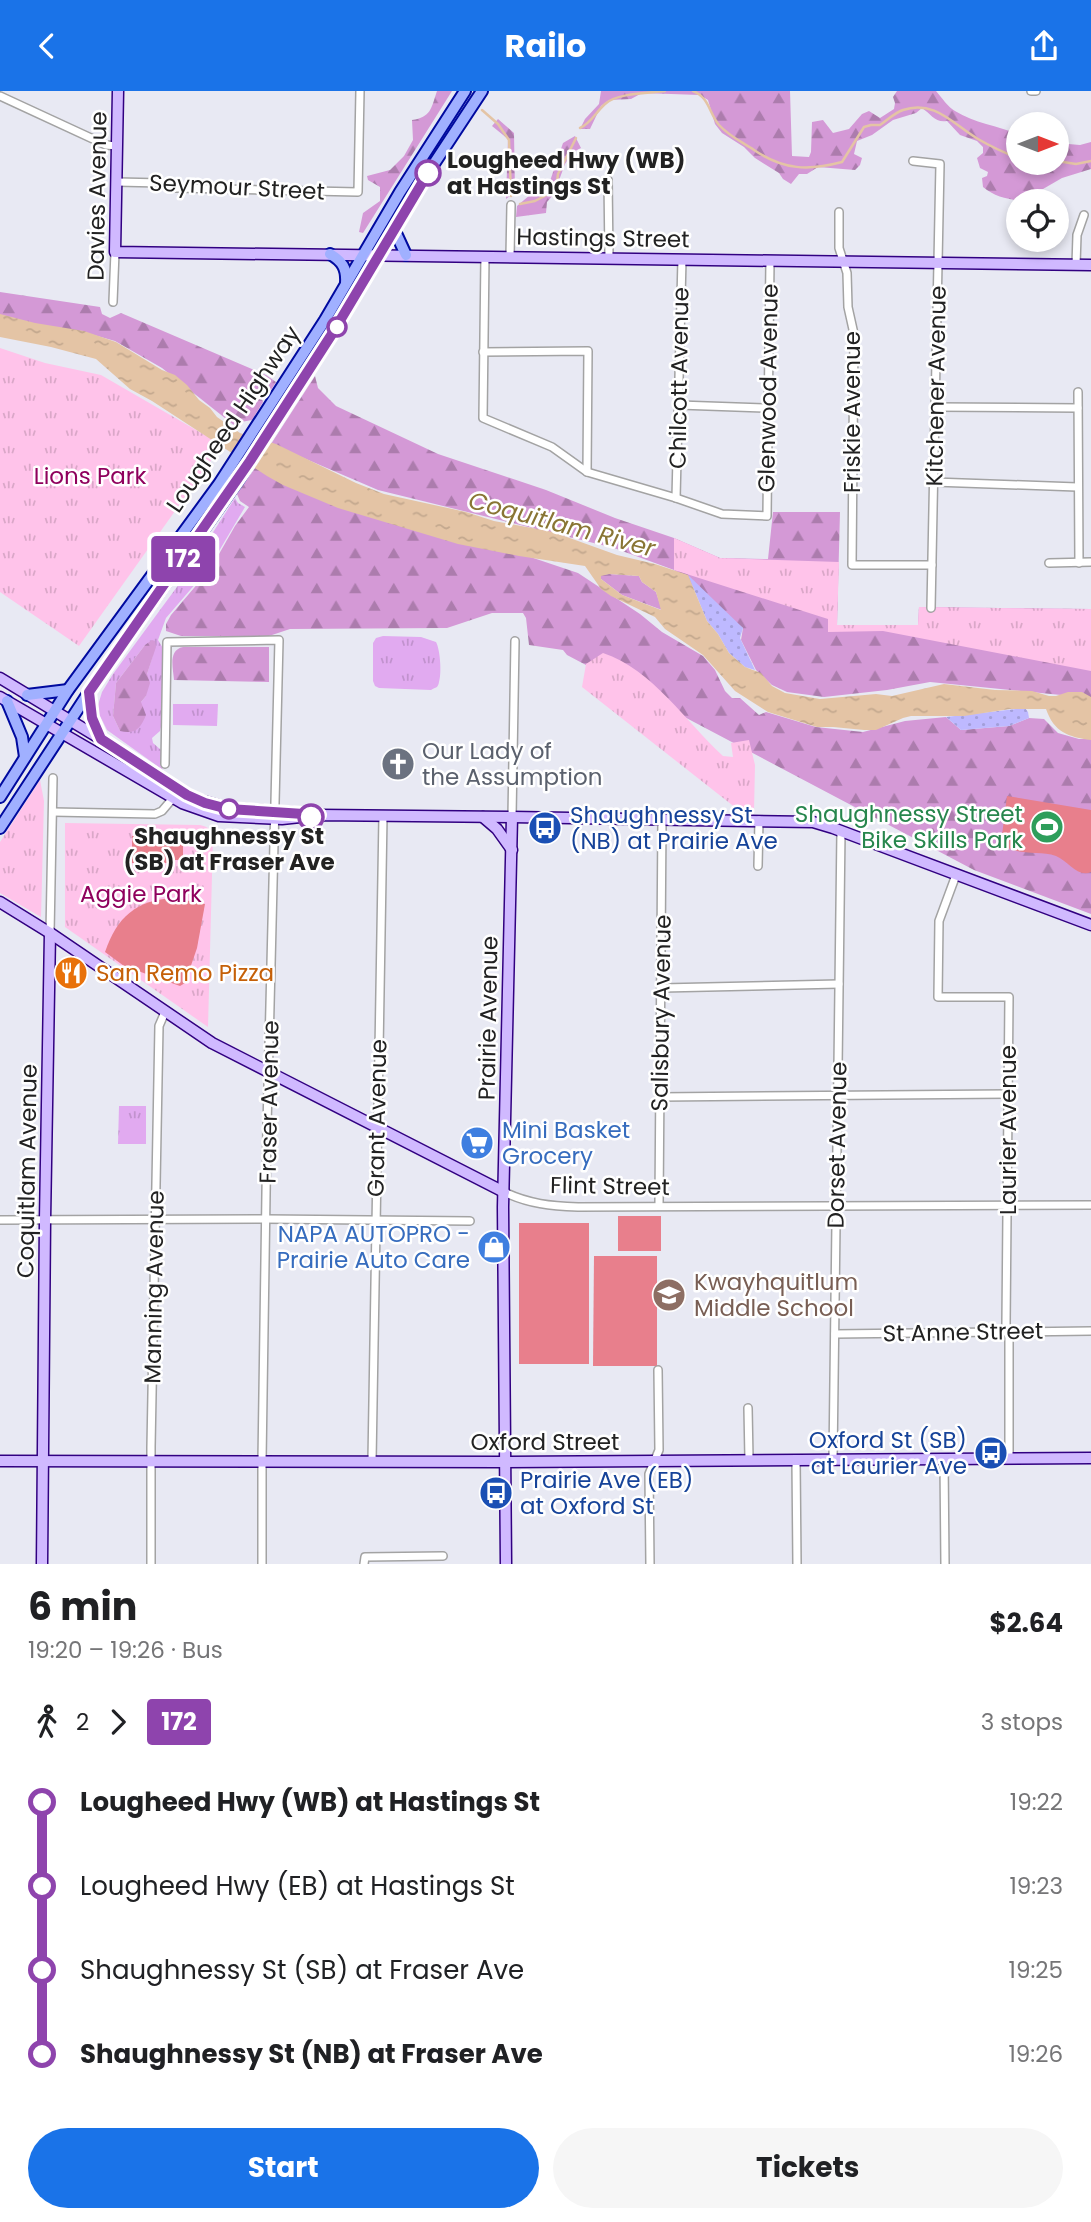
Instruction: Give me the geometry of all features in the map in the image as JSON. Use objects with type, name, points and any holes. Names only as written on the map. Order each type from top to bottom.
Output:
[{"type":"main road","name":"Davies Avenue","points":[[115,252],[118,91]]},
{"type":"main road","name":"Lougheed Highway","points":[[0,797],[68,690],[226,471],[273,401],[465,91]]},
{"type":"main road","name":"Lougheed Highway","points":[[0,828],[69,721],[239,479],[332,334],[420,185],[482,91]]},
{"type":"main road","points":[[394,229],[406,255]]},
{"type":"main road","name":"Hastings Street","points":[[115,252],[1091,265]]},
{"type":"main road","points":[[330,254],[344,266],[345,286]]},
{"type":"main road","points":[[0,678],[196,799],[228,809],[274,815]]},
{"type":"main road","points":[[27,695],[68,690]]},
{"type":"main road","points":[[89,692],[92,718],[101,739]]},
{"type":"main road","points":[[4,699],[173,798],[195,809],[216,815],[813,822],[1091,925]]},
{"type":"main road","points":[[4,699],[22,737],[25,757]]},
{"type":"main road","points":[[483,817],[497,829],[512,851]]},
{"type":"main road","name":"Prairie Avenue","points":[[506,1564],[504,1192],[512,817]]},
{"type":"main road","name":"Flint Street","points":[[0,902],[212,1044],[504,1192]]},
{"type":"main road","name":"Coquitlam Avenue","points":[[42,1564],[50,933]]},
{"type":"main road","name":"Oxford Street","points":[[0,1461],[505,1462],[1091,1458]]},
{"type":"street","name":"Seymour Street","points":[[117,182],[162,183],[176,188],[358,192],[360,91]]},
{"type":"street","points":[[0,96],[106,145],[117,146]]},
{"type":"street","name":"Kitchener Avenue","points":[[913,162],[940,164],[931,608]]},
{"type":"street","points":[[607,180],[609,257]]},
{"type":"street","points":[[510,256],[511,205]]},
{"type":"street","name":"Friskie Avenue","points":[[839,212],[839,248],[847,273],[848,307],[854,334],[852,565],[932,565]]},
{"type":"street","points":[[1076,265],[1077,235],[1084,215]]},
{"type":"street","name":"Davies Avenue","points":[[113,302],[115,252]]},
{"type":"street","points":[[485,256],[483,418],[552,447],[587,471],[676,498]]},
{"type":"street","name":"Chilcott Avenue","points":[[676,498],[682,259]]},
{"type":"street","name":"Glenwood Avenue","points":[[676,498],[722,514],[767,516],[770,260]]},
{"type":"street","points":[[483,352],[588,351],[587,471]]},
{"type":"street","points":[[1078,393],[1079,562]]},
{"type":"street","points":[[679,405],[767,408]]},
{"type":"street","points":[[935,407],[1078,408]]},
{"type":"street","points":[[934,482],[1077,487]]},
{"type":"street","points":[[1049,563],[1091,562]]},
{"type":"street","name":"Fraser Avenue","points":[[166,764],[167,642],[279,641],[266,1219],[262,1564]]},
{"type":"street","name":"Prairie Avenue","points":[[512,817],[515,641]]},
{"type":"street","name":"Coquitlam Avenue","points":[[50,933],[53,778]]},
{"type":"street","points":[[53,812],[155,814],[173,798]]},
{"type":"street","name":"Grant Avenue","points":[[372,1461],[383,816]]},
{"type":"street","name":"Salisbury Avenue","points":[[659,1206],[662,819]]},
{"type":"street","points":[[758,866],[759,820]]},
{"type":"street","name":"Dorset Avenue","points":[[833,1460],[841,831]]},
{"type":"street","name":"Laurier Avenue","points":[[956,875],[939,921],[938,997],[1009,997],[1006,1324],[1009,1459]]},
{"type":"street","points":[[662,989],[839,984]]},
{"type":"street","name":"Manning Avenue","points":[[151,1564],[159,1026],[166,1012]]},
{"type":"street","points":[[660,1097],[1009,1094]]},
{"type":"street","name":"Flint Street","points":[[504,1192],[521,1201],[542,1205],[1091,1205]]},
{"type":"street","points":[[0,1220],[470,1221]]},
{"type":"street","name":"St Anne Street","points":[[835,1334],[1091,1331]]},
{"type":"street","points":[[650,1564],[649,1474],[659,1450],[658,1370]]},
{"type":"street","points":[[748,1408],[749,1459]]},
{"type":"street","points":[[944,1459],[945,1564]]},
{"type":"street","points":[[796,1460],[797,1564]]},
{"type":"street","points":[[364,1564],[365,1557],[443,1556]]},
{"type":"green space","points":[[437,91],[452,91],[363,233],[359,232],[363,213],[380,201],[380,187],[368,180],[367,176],[390,170],[404,156],[413,140],[412,120],[427,114]]},
{"type":"green space","points":[[601,91],[790,91],[792,156],[809,157],[812,122],[823,120],[833,133],[849,129],[862,114],[869,111],[880,118],[894,109],[893,97],[897,91],[936,91],[950,107],[962,115],[1006,130],[1006,175],[1069,175],[1069,144],[1091,142],[1091,169],[1062,178],[1043,189],[1006,189],[1006,198],[997,196],[983,187],[982,178],[987,176],[988,172],[980,168],[977,158],[983,153],[983,147],[977,141],[960,135],[947,121],[936,119],[922,108],[916,113],[893,120],[872,135],[857,141],[854,154],[862,158],[855,170],[818,167],[807,174],[799,174],[791,184],[722,133],[715,124],[708,100],[700,95],[642,93],[631,99],[609,100],[601,106],[590,129],[580,129],[599,104]]},
{"type":"green space","points":[[498,119],[514,133],[515,192],[506,199],[508,139],[492,126]]},
{"type":"green space","points":[[575,136],[581,148],[573,152],[565,164],[554,194],[547,202],[546,213],[516,217],[517,206],[550,181],[563,143]]},
{"type":"green space","points":[[0,292],[100,307],[102,314],[110,318],[121,313],[266,375],[276,382],[271,390],[265,391],[261,396],[263,402],[252,420],[235,426],[162,368],[115,341],[76,330],[35,327],[0,317]]},
{"type":"green space","name":"Lions Park","points":[[0,348],[45,363],[101,375],[222,445],[79,646],[0,592]]},
{"type":"green space","points":[[315,376],[318,388],[336,406],[438,454],[546,490],[720,558],[768,559],[773,512],[840,512],[837,625],[918,625],[919,607],[1091,609],[1091,698],[930,682],[824,697],[787,692],[772,685],[756,670],[741,640],[743,628],[674,570],[614,548],[378,490],[271,444]]},
{"type":"green space","points":[[257,465],[578,573],[662,632],[703,656],[715,670],[725,691],[732,698],[740,698],[759,715],[766,712],[816,727],[863,732],[905,721],[946,717],[961,730],[1009,726],[1029,718],[1044,719],[1058,733],[1079,739],[1091,739],[1091,914],[974,870],[567,655],[563,650],[529,645],[523,613],[492,613],[447,628],[290,629],[269,636],[181,636],[166,631],[171,615],[211,568],[249,507],[240,501],[237,494]]},
{"type":"green space","points":[[235,498],[245,507],[209,568],[166,618],[158,640],[164,650],[163,718],[160,731],[152,738],[153,743],[161,750],[163,770],[107,730],[98,712],[98,705],[113,674],[185,576]],"holes":[[[145,645],[153,655],[147,674],[146,696],[141,707],[120,731],[113,716],[116,683]]]},
{"type":"green space","points":[[674,538],[720,558],[839,562],[837,625],[918,625],[919,607],[1091,609],[1091,671],[883,631],[828,632],[828,619],[674,570]]},
{"type":"green space","points":[[601,575],[639,576],[642,582],[656,592],[662,610],[622,595],[601,579]]},
{"type":"green space","points":[[421,637],[436,642],[440,667],[437,686],[431,690],[375,686],[373,643],[376,638]]},
{"type":"green space","points":[[155,641],[156,647],[147,674],[150,683],[141,702],[146,715],[137,729],[130,732],[120,731],[113,716],[116,683],[145,645]]},
{"type":"green space","points":[[183,647],[269,647],[269,682],[174,680],[173,656]]},
{"type":"green space","points":[[603,653],[638,671],[668,698],[723,756],[733,757],[731,743],[749,740],[755,765],[754,812],[741,812],[582,687],[586,664]]},
{"type":"green space","points":[[173,704],[218,704],[217,726],[173,725]]},
{"type":"green space","points":[[40,780],[44,801],[41,917],[0,893],[0,842]]},
{"type":"green space","name":"Aggie Park","points":[[65,823],[200,825],[210,830],[213,837],[208,1027],[65,927]]},
{"type":"green space","points":[[119,1106],[146,1106],[146,1144],[118,1144]]},
{"type":"sand","points":[[688,575],[743,628],[740,638],[755,670],[745,667],[729,653],[707,621]]},
{"type":"sand","points":[[1025,708],[1029,718],[1009,726],[961,730],[946,717]]},
{"type":"shaded area","name":"Shaughnessy Street Bike Skills Park","points":[[1007,796],[1091,810],[1091,872],[1077,871],[1056,856],[1020,852],[1001,843]]},
{"type":"shaded area","points":[[132,836],[181,838],[183,858],[173,860],[173,863],[132,863]]},
{"type":"shaded area","points":[[174,898],[205,904],[197,948],[185,983],[180,986],[124,966],[105,952],[116,929],[130,913],[149,902]]},
{"type":"shaded area","points":[[618,1216],[661,1216],[661,1251],[618,1251]]},
{"type":"shaded area","points":[[519,1223],[589,1223],[589,1364],[519,1364]]},
{"type":"shaded area","points":[[594,1256],[657,1256],[657,1366],[593,1366]]},
{"type":"water","name":"Coquitlam River","points":[[0,314],[84,331],[116,342],[175,375],[217,417],[240,433],[276,444],[356,483],[384,494],[494,521],[553,532],[617,555],[688,575],[707,621],[729,653],[745,667],[761,673],[772,686],[785,693],[820,699],[876,694],[892,696],[944,684],[1032,691],[1049,696],[1082,692],[1091,697],[1091,740],[1063,732],[1053,723],[1046,709],[1010,709],[964,716],[911,716],[876,730],[817,727],[768,712],[735,691],[703,655],[665,629],[655,617],[601,589],[585,566],[458,544],[338,508],[267,476],[130,389],[96,359],[0,337]],"holes":[[[609,574],[639,576],[642,582],[656,592],[661,610],[622,595],[601,579],[601,576]]]},
{"type":"waterway","points":[[580,128],[610,100],[665,91]]},
{"type":"waterway","points":[[693,91],[702,97],[719,125],[736,139],[765,157],[796,167],[818,167],[842,162],[864,127],[880,125],[900,111],[914,108],[924,108],[943,115],[983,142],[1006,153]]},
{"type":"waterway","points":[[482,110],[498,124],[509,140],[511,196]]},
{"type":"waterway","points":[[520,204],[535,201],[556,190],[558,174],[576,138]]},
{"type":"waterway","points":[[1069,163],[1091,161]]},
{"type":"bus line","name":"172","points":[[311,817],[319,815],[228,809],[187,795],[101,739],[92,718],[89,692],[250,461],[332,334],[428,173]]},
{"type":"place","name":"Lougheed Hwy (WB) at Hastings St","points":[[428,173]]},
{"type":"place","name":"Our Lady of the Assumption","points":[[398,764]]},
{"type":"place","name":"Shaughnessy St (SB) at Fraser Ave","points":[[229,809]]},
{"type":"place","name":"Shaughnessy Street Bike Skills Park","points":[[1047,827]]},
{"type":"place","name":"Shaughnessy St (NB) at Prairie Ave","points":[[545,828]]},
{"type":"place","name":"San Remo Pizza","points":[[71,973]]},
{"type":"place","name":"Mini Basket Grocery","points":[[477,1143]]},
{"type":"place","name":"NAPA AUTOPRO - Prairie Auto Care","points":[[494,1247]]},
{"type":"place","name":"Kwayhquitlum Middle School","points":[[669,1295]]},
{"type":"place","name":"Oxford St (SB) at Laurier Ave","points":[[991,1453]]},
{"type":"place","name":"Prairie Ave (EB) at Oxford St","points":[[496,1493]]}]
